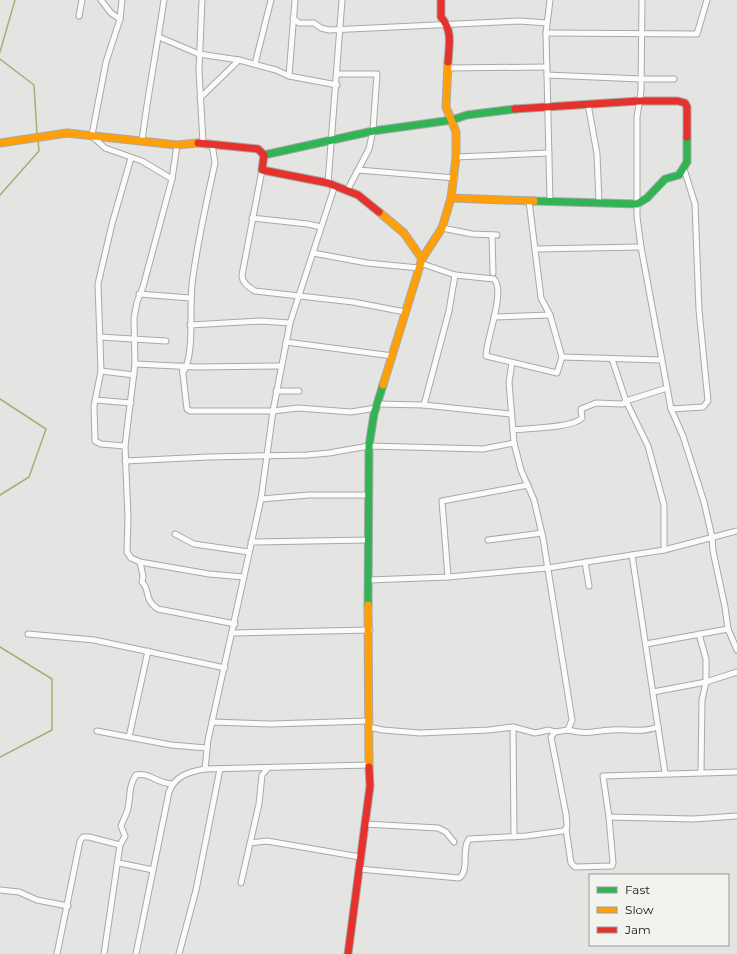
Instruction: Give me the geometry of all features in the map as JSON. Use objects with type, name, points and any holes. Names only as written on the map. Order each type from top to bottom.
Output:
[{"type":"street","points":[[79,16],[82,0]]},
{"type":"street","points":[[101,0],[111,13],[120,19]]},
{"type":"street","points":[[91,135],[106,62],[120,19],[122,0]]},
{"type":"street","points":[[142,141],[146,101],[159,37],[164,0]]},
{"type":"street","points":[[202,0],[200,98],[203,143]]},
{"type":"street","points":[[255,64],[271,0]]},
{"type":"street","points":[[289,76],[295,0]]},
{"type":"street","points":[[205,770],[212,722],[235,624],[261,499],[276,391],[286,342],[290,324],[314,253],[331,184],[331,140],[338,74],[342,0]]},
{"type":"street","points":[[348,954],[370,786],[368,724],[370,630],[368,540],[369,446],[377,406],[420,263],[442,228],[451,198],[454,178],[456,132],[446,107],[450,32],[447,24],[440,14],[441,0]]},
{"type":"street","points":[[550,0],[546,33],[550,202]]},
{"type":"street","points":[[642,0],[637,204],[640,247],[671,409],[683,436],[704,502],[712,537],[713,551],[725,607],[728,629],[737,650]]},
{"type":"street","points":[[546,33],[697,34],[707,0]]},
{"type":"street","points":[[293,18],[299,23],[314,23],[320,28],[329,30],[520,21],[547,22]]},
{"type":"street","points":[[159,37],[200,54],[239,60],[276,70],[289,76],[337,86]]},
{"type":"street","points":[[200,98],[239,60]]},
{"type":"street","points":[[448,68],[547,67]]},
{"type":"street","points":[[338,74],[376,74],[373,131],[369,150],[348,189]]},
{"type":"street","points":[[547,75],[674,79]]},
{"type":"street","points":[[264,155],[373,131],[452,120],[467,115],[525,108],[639,101],[678,101],[685,103],[687,107],[687,162],[684,169],[679,175],[665,179],[647,198],[637,204],[550,202],[479,197],[451,198]]},
{"type":"street","points":[[588,104],[597,154],[599,203]]},
{"type":"street","points":[[0,143],[67,133],[177,145],[203,143],[258,149],[264,155]]},
{"type":"street","points":[[91,135],[105,148],[131,158],[142,160],[172,179]]},
{"type":"street","points":[[197,367],[191,355],[190,298],[215,163],[212,144]]},
{"type":"street","points":[[177,145],[172,179],[139,294],[134,318],[135,364],[125,446],[128,518],[127,552],[132,558],[140,562],[209,574],[244,578]]},
{"type":"street","points":[[456,157],[549,153]]},
{"type":"street","points":[[264,155],[242,279],[254,291],[353,302],[405,312]]},
{"type":"street","points":[[125,446],[101,444],[95,441],[94,419],[101,371],[98,284],[112,224],[131,158]]},
{"type":"street","points":[[671,409],[703,407],[708,401],[699,310],[695,204],[684,169]]},
{"type":"street","points":[[262,170],[270,173],[331,184],[348,189],[358,194],[380,211],[404,233],[420,263]]},
{"type":"street","points":[[358,170],[454,178]]},
{"type":"street","points":[[314,253],[367,263],[420,263],[454,275],[494,279],[496,281],[497,296],[486,356],[556,374],[562,357],[550,315],[541,298],[529,201]]},
{"type":"street","points":[[252,218],[308,224],[321,228]]},
{"type":"street","points":[[442,228],[472,234],[495,235],[493,273]]},
{"type":"street","points":[[535,249],[640,247]]},
{"type":"street","points":[[424,405],[449,311],[454,275]]},
{"type":"street","points":[[139,294],[190,298]]},
{"type":"street","points":[[494,317],[550,315]]},
{"type":"street","points":[[190,324],[261,321],[290,324]]},
{"type":"street","points":[[100,337],[166,341]]},
{"type":"street","points":[[286,342],[393,356]]},
{"type":"street","points":[[191,355],[185,366],[183,374],[187,409],[190,412],[273,411],[298,408],[351,412],[377,406],[424,405],[511,414]]},
{"type":"street","points":[[562,357],[612,360],[661,360]]},
{"type":"street","points":[[612,360],[626,401],[648,446],[664,505],[664,550]]},
{"type":"street","points":[[512,363],[509,382],[514,443],[534,500],[542,533],[572,720],[568,730]]},
{"type":"street","points":[[135,364],[197,367],[281,366]]},
{"type":"street","points":[[101,371],[134,375]]},
{"type":"street","points":[[513,430],[567,425],[580,421],[582,418],[581,409],[594,403],[616,405],[623,404],[626,401],[667,388]]},
{"type":"street","points":[[276,391],[299,391]]},
{"type":"street","points":[[96,400],[131,403]]},
{"type":"street","points":[[125,461],[329,453],[369,446],[483,449],[514,443]]},
{"type":"street","points":[[448,577],[442,501],[528,485]]},
{"type":"street","points":[[261,499],[309,495],[368,495]]},
{"type":"street","points":[[369,580],[448,577],[548,568],[664,550],[737,531]]},
{"type":"street","points":[[488,540],[542,533]]},
{"type":"street","points":[[175,534],[194,544],[249,552]]},
{"type":"street","points":[[251,542],[368,540]]},
{"type":"street","points":[[632,555],[665,773]]},
{"type":"street","points":[[140,562],[143,576],[142,582],[145,585],[149,601],[158,609],[235,624]]},
{"type":"street","points":[[585,562],[589,586]]},
{"type":"street","points":[[646,644],[728,629]]},
{"type":"street","points":[[233,632],[370,630]]},
{"type":"street","points":[[28,634],[94,640],[225,668]]},
{"type":"street","points":[[699,634],[706,659],[706,682],[702,700],[700,772]]},
{"type":"street","points":[[129,737],[148,651]]},
{"type":"street","points":[[653,692],[706,682],[737,672]]},
{"type":"street","points":[[212,722],[270,724],[368,724],[383,730],[420,733],[489,730],[513,727],[535,733],[549,730],[555,732],[568,730],[584,734],[613,730],[632,732],[658,727]]},
{"type":"street","points":[[513,727],[514,837]]},
{"type":"street","points":[[97,731],[171,745],[207,748]]},
{"type":"street","points":[[555,732],[551,737],[566,814],[566,828],[572,865],[612,866],[613,861],[609,817],[603,776],[737,772]]},
{"type":"street","points":[[136,954],[172,784],[183,775],[205,770],[220,769],[267,769],[370,765]]},
{"type":"street","points":[[180,954],[196,890],[220,769]]},
{"type":"street","points":[[241,883],[262,775],[260,769]]},
{"type":"street","points":[[262,775],[267,769]]},
{"type":"street","points":[[104,954],[119,863],[120,845],[124,836],[121,826],[128,809],[128,791],[131,782],[136,775],[142,774],[158,782],[172,784]]},
{"type":"street","points":[[609,817],[693,819],[737,816]]},
{"type":"street","points":[[365,824],[438,828],[446,832],[454,842]]},
{"type":"street","points":[[358,869],[459,878],[463,874],[466,847],[469,839],[514,837],[563,831],[566,828]]},
{"type":"street","points":[[57,954],[68,906],[80,841],[83,837],[89,837],[120,845]]},
{"type":"street","points":[[250,843],[267,841],[360,857]]},
{"type":"street","points":[[119,863],[153,870]]},
{"type":"street","points":[[0,890],[19,892],[37,900],[68,906]]},
{"type":"waterway","points":[[0,52],[15,0]]},
{"type":"waterway","points":[[0,59],[34,85],[37,134]]},
{"type":"waterway","points":[[0,195],[39,151],[38,140]]},
{"type":"waterway","points":[[0,399],[46,429],[29,477],[0,495]]},
{"type":"waterway","points":[[0,647],[52,679],[52,730],[0,757]]},
{"type":"traffic: fast","points":[[264,155],[373,131],[452,120],[467,115],[515,109]]},
{"type":"traffic: fast","points":[[534,201],[637,204],[647,198],[665,179],[679,175],[687,162],[687,137]]},
{"type":"traffic: fast","points":[[368,605],[369,446],[374,414],[383,385]]},
{"type":"traffic: slow","points":[[383,385],[422,259],[442,228],[451,198],[456,157],[456,132],[446,107],[448,62]]},
{"type":"traffic: slow","points":[[0,143],[67,133],[177,145],[198,143]]},
{"type":"traffic: slow","points":[[451,198],[534,201]]},
{"type":"traffic: slow","points":[[379,212],[404,233],[422,259]]},
{"type":"traffic: slow","points":[[368,605],[369,767]]},
{"type":"traffic: jam","points":[[441,0],[441,17],[445,22],[449,33],[448,62]]},
{"type":"traffic: jam","points":[[515,109],[639,101],[678,101],[685,103],[687,107],[687,137]]},
{"type":"traffic: jam","points":[[198,143],[258,149],[264,155],[262,170],[328,183],[358,195],[379,212]]},
{"type":"traffic: jam","points":[[348,954],[370,786],[369,767]]}]
